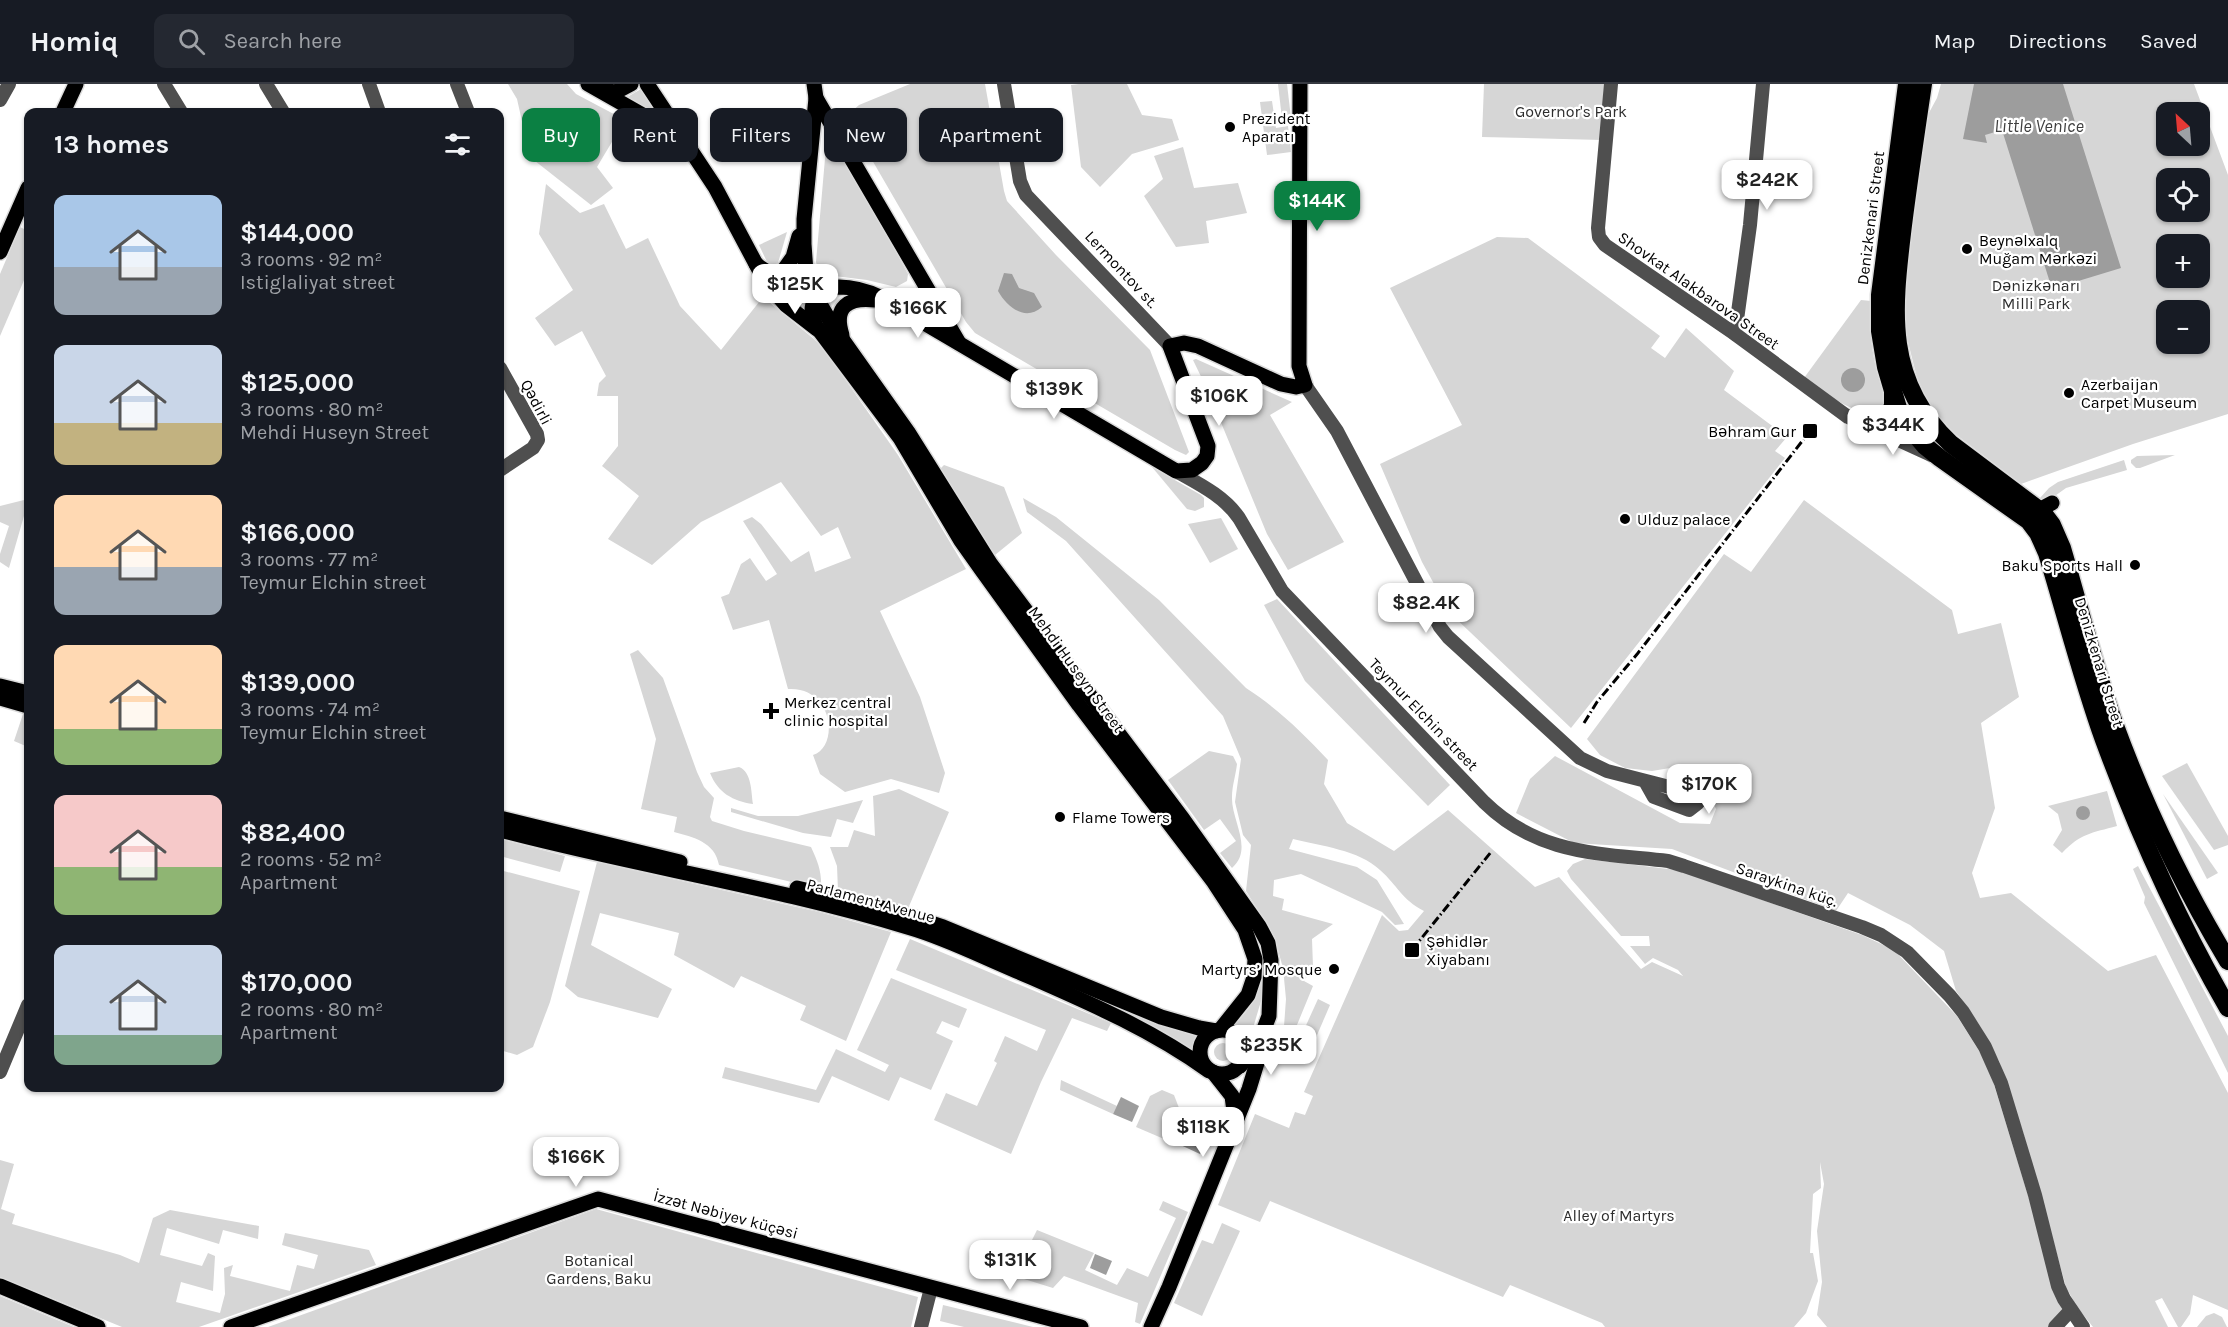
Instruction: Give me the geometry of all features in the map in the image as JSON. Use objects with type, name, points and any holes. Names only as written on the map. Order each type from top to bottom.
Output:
[{"type":"highway","name":"Denizkenari Street","points":[[1907,84],[1880,295],[1880,331],[1893,392],[1908,427],[1925,446],[2021,516],[2033,526],[2043,543],[2099,725],[2147,849],[2228,1008]]},
{"type":"highway","name":"Denizkenari Street","points":[[1923,84],[1895,295],[1896,325],[1903,366],[1918,404],[1938,432],[1951,444],[2047,511],[2062,548],[2113,720],[2129,761],[2168,849],[2228,961]]},
{"type":"highway","points":[[1855,420],[1875,423],[1890,414],[1893,392]]},
{"type":"main road","points":[[65,108],[76,84]]},
{"type":"main road","points":[[590,85],[608,92],[622,90],[631,84]]},
{"type":"main road","points":[[646,84],[662,108]]},
{"type":"main road","points":[[822,333],[812,318],[811,312],[811,305],[816,297],[830,288],[872,293],[1176,471],[1192,470],[1202,463],[1208,446],[1170,346],[1184,344],[1198,346],[1281,384],[1296,387],[1305,385],[1299,366],[1300,84]]},
{"type":"main road","points":[[590,85],[630,108]]},
{"type":"main road","points":[[815,91],[804,219],[804,260],[816,297]]},
{"type":"main road","points":[[815,91],[961,346]]},
{"type":"main road","points":[[698,161],[715,187],[765,281],[778,298],[822,333]]},
{"type":"main road","points":[[0,252],[24,197]]},
{"type":"main road","points":[[754,262],[764,271],[772,273],[783,271],[793,257],[804,219]]},
{"type":"main road","name":"Mehdi Huseyn Street","points":[[816,297],[846,345],[909,432],[990,563],[1183,819],[1259,926],[1268,944],[1272,984],[1269,1016],[1260,1057],[1235,1125],[1151,1327]]},
{"type":"main road","points":[[846,345],[839,321],[841,310],[848,303],[865,298],[892,303]]},
{"type":"main road","name":"Mehdi Huseyn Street","points":[[822,333],[900,438],[961,542],[1079,705],[1214,881],[1245,930],[1253,950],[1254,977],[1248,995],[1218,1030]]},
{"type":"main road","points":[[2021,516],[2047,511]]},
{"type":"main road","points":[[0,686],[24,692]]},
{"type":"main road","points":[[0,699],[24,705]]},
{"type":"main road","name":"Parlament Avenue","points":[[504,819],[891,910],[964,934],[1161,1017],[1199,1028],[1218,1030]]},
{"type":"main road","name":"Parlament Avenue","points":[[504,831],[839,908],[914,928],[1085,1001],[1151,1033],[1211,1071]]},
{"type":"main road","name":"Mehdi Huseyn Street","points":[[1243,1056],[1259,1042],[1269,1016]]},
{"type":"main road","points":[[1235,1125],[1232,1096],[1200,1057],[1201,1046],[1206,1036],[1218,1030],[1232,1032],[1250,1071],[1249,1089]]},
{"type":"main road","points":[[1211,1071],[1225,1074],[1243,1056]]},
{"type":"main road","name":"İzzət Nəbiyev küçəsi","points":[[231,1327],[598,1199],[1081,1327]]},
{"type":"main road","points":[[0,1286],[99,1327]]},
{"type":"street","points":[[0,100],[9,84]]},
{"type":"street","points":[[164,84],[179,108]]},
{"type":"street","points":[[266,84],[281,108]]},
{"type":"street","points":[[369,84],[378,108]]},
{"type":"street","points":[[457,84],[466,108]]},
{"type":"street","name":"Lermontov st.","points":[[1004,84],[1020,182],[1026,195],[1170,346]]},
{"type":"street","name":"Shovkat Alakbarova Street","points":[[1611,84],[1598,228],[1599,237],[1605,245],[1855,420],[1940,458]]},
{"type":"street","points":[[1734,334],[1750,225],[1763,84]]},
{"type":"street","name":"Qədirli","points":[[504,375],[537,434],[538,440],[532,448],[504,467]]},
{"type":"street","points":[[1305,385],[1337,431],[1440,627],[1448,637],[1580,758],[1607,771],[1645,781]]},
{"type":"street","name":"Teymur Elchin street","points":[[1176,471],[1212,492],[1231,507],[1277,586],[1487,805],[1531,836],[1550,845],[1579,851]]},
{"type":"street","name":"Saraykina küç.","points":[[1579,851],[1668,861],[1862,927],[1907,952],[1956,1003],[1985,1047],[1999,1076],[2035,1195],[2053,1272],[2071,1310]]},
{"type":"street","points":[[0,1072],[24,1015]]},
{"type":"street","points":[[921,1327],[931,1288]]},
{"type":"street","points":[[2055,1327],[2071,1310],[2083,1327]]},
{"type":"green space","points":[[508,84],[567,84],[576,94],[612,113],[612,142],[600,162],[600,108],[522,108],[522,121],[517,99]]},
{"type":"green space","points":[[910,84],[985,84],[989,108],[919,108],[919,162],[999,162],[1007,201],[1056,255],[1150,350],[1189,452],[1186,455],[975,333],[966,322],[873,162],[907,162],[907,108],[856,108]]},
{"type":"green space","points":[[1127,84],[1142,115],[1172,119],[1179,140],[1132,154],[1100,187],[1081,167],[1071,85]]},
{"type":"green space","points":[[1278,84],[1287,84],[1291,118],[1282,119]]},
{"type":"green space","name":"Governor's Park","points":[[1484,84],[1604,84],[1602,140],[1482,137]]},
{"type":"green space","name":"Dənizkənarı Milli Park","points":[[1941,84],[2194,84],[2201,102],[2156,102],[2156,156],[2210,156],[2210,127],[2228,175],[2228,414],[2133,444],[2021,484],[1946,427],[1930,405],[1918,382],[1905,330],[1905,282],[1925,120],[1937,98]]},
{"type":"green space","points":[[641,89],[653,108],[640,108],[624,99]]},
{"type":"green space","points":[[1272,101],[1276,128],[1288,126],[1291,152],[1267,155],[1260,102]]},
{"type":"green space","points":[[1183,147],[1194,188],[1238,183],[1247,213],[1206,221],[1209,243],[1176,247],[1144,196],[1163,179],[1154,156]]},
{"type":"green space","points":[[536,162],[600,162],[597,167],[613,188],[591,205]]},
{"type":"green space","points":[[825,162],[848,162],[908,274],[907,281],[896,287],[867,280],[826,275],[818,269],[816,262]]},
{"type":"green space","points":[[546,184],[580,213],[604,204],[626,249],[648,238],[680,306],[721,350],[763,297],[814,339],[826,352],[898,455],[966,569],[880,611],[920,697],[945,773],[939,793],[891,779],[845,792],[820,774],[813,755],[822,749],[827,740],[828,718],[823,706],[815,697],[803,691],[788,689],[769,620],[733,630],[721,597],[729,594],[741,564],[750,558],[766,581],[777,574],[743,521],[752,517],[761,524],[791,562],[809,551],[815,572],[851,558],[838,527],[821,536],[781,482],[701,522],[652,565],[608,539],[639,496],[602,466],[618,446],[618,396],[597,396],[599,383],[606,376],[582,331],[555,346],[535,318],[573,290],[539,234]]},
{"type":"green space","points":[[20,227],[24,229],[24,280],[0,336],[0,274]]},
{"type":"green space","points":[[787,232],[778,263],[773,266],[768,264],[759,245]]},
{"type":"green space","points":[[1497,237],[1528,238],[1660,336],[1651,348],[1665,358],[1686,328],[1734,371],[1724,390],[1787,437],[1775,451],[1785,458],[1571,728],[1450,613],[1422,562],[1380,464],[1462,425],[1390,288]]},
{"type":"green space","points":[[790,272],[797,274],[800,285],[794,290],[798,308],[768,279]]},
{"type":"green space","points":[[1861,300],[1871,301],[1870,326],[1873,351],[1884,400],[1884,410],[1874,412],[1863,412],[1842,403],[1804,378]]},
{"type":"green space","points":[[1196,359],[1292,402],[1270,415],[1344,542],[1288,570],[1267,534],[1193,360]]},
{"type":"green space","points":[[2175,455],[2140,468],[2136,468],[2131,463],[2131,460],[2137,456]]},
{"type":"green space","points":[[2124,460],[2127,470],[2066,488],[2045,503],[2040,498],[2058,482]]},
{"type":"green space","points":[[944,465],[1004,487],[1022,533],[995,555],[938,471]]},
{"type":"green space","points":[[1152,467],[1201,495],[1204,498],[1204,507],[1195,511],[1187,509]]},
{"type":"green space","name":"Alley of Martyrs","points":[[1023,498],[1056,517],[1159,600],[1246,688],[1279,712],[1299,731],[1328,760],[1324,784],[1347,823],[1394,851],[1448,810],[1535,887],[1559,877],[1641,969],[1652,962],[1683,976],[1678,970],[1653,958],[1645,964],[1630,946],[1650,946],[1649,936],[1621,936],[1571,879],[1567,871],[1573,864],[1585,859],[1677,870],[1862,935],[1894,950],[1957,1016],[1988,1065],[2064,1313],[2051,1327],[1827,1327],[1817,1315],[1822,1282],[1817,1231],[1824,1184],[1820,1162],[1821,1188],[1813,1194],[1810,1253],[1813,1253],[1818,1281],[1806,1313],[1794,1327],[1605,1327],[1602,1323],[1510,1285],[1503,1297],[1270,1201],[1260,1222],[1218,1205],[1255,1114],[1289,1128],[1295,1112],[1305,1115],[1313,1096],[1304,1092],[1382,915],[1399,931],[1408,930],[1424,911],[1405,897],[1371,863],[1351,853],[1293,839],[1289,849],[1357,867],[1377,880],[1404,924],[1395,925],[1382,912],[1301,874],[1274,880],[1273,896],[1284,899],[1282,910],[1333,924],[1312,939],[1313,967],[1304,981],[1313,986],[1290,1042],[1283,1040],[1286,999],[1283,968],[1274,936],[1246,891],[1251,845],[1243,835],[1235,802],[1241,759],[1223,716],[1066,541],[1027,512]]},
{"type":"green space","points":[[24,500],[24,516],[9,568],[0,562],[0,554],[9,526],[0,522],[0,506]]},
{"type":"green space","points":[[1804,500],[1952,610],[1958,634],[2001,623],[2019,697],[1981,723],[1995,808],[1972,873],[1980,898],[2011,893],[2108,971],[2156,955],[2228,1093],[2228,1310],[2193,1295],[2190,1314],[2181,1327],[2178,1327],[2162,1298],[2155,1301],[2168,1327],[2093,1327],[2077,1307],[2066,1287],[2023,1132],[1999,1061],[1980,1026],[1956,991],[1944,951],[1910,925],[1848,893],[1836,911],[1672,849],[1574,843],[1516,813],[1530,779],[1555,756],[1680,823],[1710,824],[1716,809],[1710,796],[1707,780],[1676,767],[1652,771],[1625,768],[1600,755],[1587,739],[1724,554],[1751,572]]},
{"type":"green space","points":[[1221,518],[1238,549],[1210,563],[1188,524]]},
{"type":"green space","points":[[1277,599],[1450,785],[1428,806],[1305,681],[1264,605]]},
{"type":"green space","points":[[638,650],[663,678],[697,772],[704,787],[714,798],[710,817],[712,821],[811,847],[819,867],[821,889],[719,865],[717,857],[708,846],[696,839],[674,832],[677,817],[641,809],[656,739],[630,654]]},
{"type":"green space","points":[[23,714],[24,714],[24,745],[14,741]]},
{"type":"green space","points":[[1209,751],[1233,756],[1237,764],[1232,797],[1240,834],[1241,852],[1232,868],[1220,853],[1236,841],[1220,819],[1204,830],[1168,780]]},
{"type":"green space","points":[[2187,763],[2228,836],[2228,845],[2214,850],[2162,776]]},
{"type":"green space","points":[[739,767],[749,778],[753,804],[727,795],[717,786],[710,773]]},
{"type":"green space","points":[[899,789],[949,812],[907,911],[838,891],[837,866],[830,847],[848,847],[854,830],[875,836],[873,796]]},
{"type":"green space","points":[[2107,791],[2117,826],[2081,838],[2062,853],[2053,845],[2062,830],[2058,814],[2048,806]]},
{"type":"green space","points":[[2163,794],[2218,873],[2207,879]]},
{"type":"green space","points":[[863,800],[853,823],[837,819],[831,837],[803,833],[731,812],[731,808],[758,816],[798,816]]},
{"type":"green space","points":[[504,840],[565,856],[560,872],[504,857]]},
{"type":"green space","points":[[597,862],[819,912],[891,932],[846,1041],[800,1020],[806,1006],[741,976],[734,988],[674,955],[679,933],[600,913],[591,945],[672,989],[658,1018],[578,997],[565,986]]},
{"type":"green space","points":[[2138,866],[2228,1036],[2228,1073],[2144,903],[2145,897],[2133,869]]},
{"type":"green space","points":[[504,871],[580,891],[550,1002],[533,1047],[517,1055],[504,1051]]},
{"type":"green space","points":[[910,939],[1111,1023],[1107,1031],[1072,1018],[1041,1082],[1011,1154],[934,1120],[946,1093],[977,1106],[997,1063],[994,1061],[1005,1036],[1037,1051],[1046,1030],[896,970]]},
{"type":"green space","points":[[1264,973],[1261,1001],[1248,1045],[1241,1033],[1231,1027],[1252,1003]]},
{"type":"green space","points":[[891,978],[967,1009],[959,1028],[942,1021],[936,1033],[953,1041],[931,1090],[900,1077],[889,1101],[832,1076],[819,1103],[722,1078],[725,1067],[816,1090],[836,1049],[885,1072],[889,1065],[857,1050]]},
{"type":"green space","points":[[1318,999],[1330,1005],[1311,1049],[1298,1043]]},
{"type":"green space","points":[[1128,1013],[1202,1032],[1195,1051]]},
{"type":"green space","points":[[1223,1043],[1229,1046],[1232,1052],[1229,1058],[1223,1061],[1217,1058],[1214,1052],[1217,1046]]},
{"type":"green space","points":[[1061,1080],[1117,1106],[1113,1114],[1060,1090]]},
{"type":"green space","points":[[1162,1090],[1174,1095],[1179,1108],[1164,1139],[1136,1127],[1150,1096]]},
{"type":"green space","points":[[0,1160],[14,1164],[1,1209],[15,1214],[12,1224],[120,1255],[139,1263],[153,1218],[170,1210],[259,1226],[258,1239],[223,1230],[219,1244],[167,1228],[160,1255],[202,1266],[208,1253],[215,1256],[213,1291],[181,1282],[176,1302],[220,1313],[225,1294],[224,1268],[233,1265],[230,1276],[290,1291],[297,1265],[314,1269],[318,1255],[282,1245],[285,1233],[369,1250],[376,1265],[199,1327],[122,1327],[0,1277]]},
{"type":"green space","points":[[1163,1201],[1188,1212],[1140,1324],[1135,1322],[1138,1303],[1064,1276],[1053,1288],[1014,1276],[1037,1230],[1094,1253],[1085,1270],[1117,1285],[1127,1268],[1148,1277],[1176,1218],[1159,1210]]},
{"type":"green space","name":"Botanical Gardens, Baku","points":[[596,1209],[918,1297],[911,1327],[268,1327]]},
{"type":"green space","points":[[1222,1223],[1240,1231],[1202,1316],[1174,1303],[1202,1240],[1213,1244]]},
{"type":"green space","points":[[0,1296],[74,1327],[0,1327]]},
{"type":"green space","points":[[943,1305],[1033,1327],[964,1327],[940,1321]]},
{"type":"green space","points":[[2214,1313],[2222,1317],[2227,1327],[2197,1327],[2206,1316]]},
{"type":"water","name":"Little Venice","points":[[1974,84],[2063,84],[2121,268],[2052,289],[2002,130],[1985,135],[1987,143],[1963,139]]},
{"type":"water","points":[[1004,273],[1012,274],[1019,288],[1034,293],[1042,307],[1036,311],[1023,313],[1011,307],[998,291]]},
{"type":"water","points":[[1853,368],[1862,371],[1865,380],[1862,389],[1853,392],[1844,389],[1841,380],[1844,371]]},
{"type":"water","points":[[2080,806],[2086,806],[2090,813],[2086,820],[2080,820],[2076,816],[2076,810]]},
{"type":"water","points":[[1121,1097],[1139,1106],[1132,1122],[1113,1114]]},
{"type":"water","points":[[1181,1126],[1207,1138],[1200,1154],[1174,1142]]},
{"type":"water","points":[[1095,1254],[1112,1261],[1106,1275],[1090,1268]]},
{"type":"railway","points":[[1584,723],[1597,702],[1638,653],[1810,431]]},
{"type":"railway","points":[[1412,950],[1491,852]]},
{"type":"place","name":"Prezident Aparatı","points":[[1230,127]]},
{"type":"place","name":"Beynəlxalq Muğam Mərkəzi","points":[[1967,249]]},
{"type":"place","name":"Azerbaijan Carpet Museum","points":[[2069,393]]},
{"type":"place","name":"Bəhram Gur","points":[[1810,431]]},
{"type":"place","name":"Ulduz palace","points":[[1625,519]]},
{"type":"place","name":"Baku Sports Hall","points":[[2135,565]]},
{"type":"place","name":"Merkez central clinic hospital","points":[[771,711]]},
{"type":"place","name":"Flame Towers","points":[[1060,817]]},
{"type":"place","name":"Şəhidlər Xiyabanı","points":[[1412,950]]},
{"type":"place","name":"Martyrs’ Mosque","points":[[1334,969]]}]
